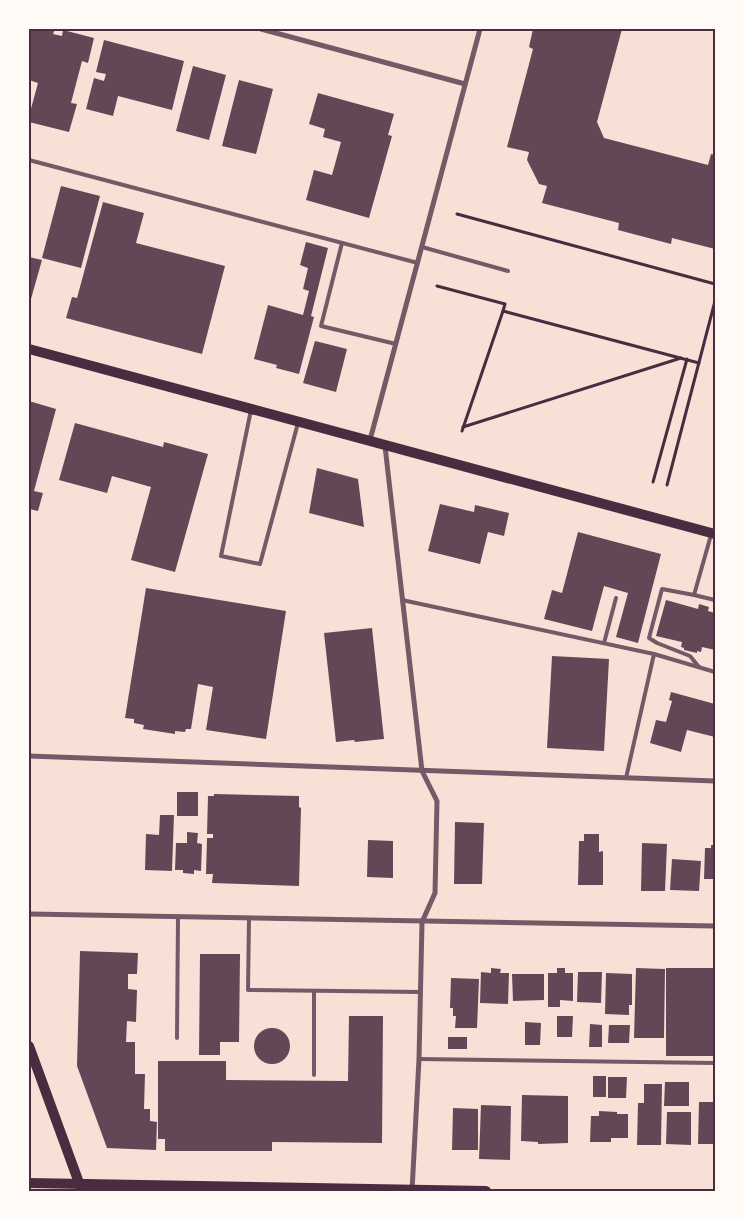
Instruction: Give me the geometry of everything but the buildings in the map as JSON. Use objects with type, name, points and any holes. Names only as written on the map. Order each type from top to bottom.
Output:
[{"type":"main road","points":[[29,349],[713,533]]},
{"type":"main road","points":[[29,1046],[81,1188]]},
{"type":"main road","points":[[29,1069],[33,1057]]},
{"type":"main road","points":[[29,1184],[81,1188],[486,1191]]},
{"type":"street","points":[[261,29],[465,84]]},
{"type":"street","points":[[370,440],[480,29]]},
{"type":"street","points":[[384,444],[422,770],[437,801],[435,893],[422,922],[419,1059],[412,1190]]},
{"type":"street","points":[[29,756],[715,781]]},
{"type":"street","points":[[29,914],[715,926]]},
{"type":"lane","points":[[29,160],[418,263]]},
{"type":"lane","points":[[342,243],[321,326],[396,344]]},
{"type":"lane","points":[[422,247],[508,271]]},
{"type":"lane","points":[[252,408],[221,556],[260,564],[299,421]]},
{"type":"lane","points":[[694,594],[713,533]]},
{"type":"lane","points":[[698,667],[690,656],[657,643],[650,638],[662,589],[694,594],[715,600]]},
{"type":"lane","points":[[604,643],[616,598]]},
{"type":"lane","points":[[402,600],[654,654],[715,672]]},
{"type":"lane","points":[[626,778],[654,654]]},
{"type":"lane","points":[[177,1038],[178,917]]},
{"type":"lane","points":[[249,918],[248,990],[421,992]]},
{"type":"lane","points":[[314,991],[314,1075]]},
{"type":"lane","points":[[419,1059],[715,1063]]},
{"type":"path","points":[[457,214],[715,284]]},
{"type":"path","points":[[437,286],[506,304],[462,429],[681,358]]},
{"type":"path","points":[[667,485],[715,301]]},
{"type":"path","points":[[503,311],[699,363]]},
{"type":"path","points":[[653,482],[687,359]]}]
